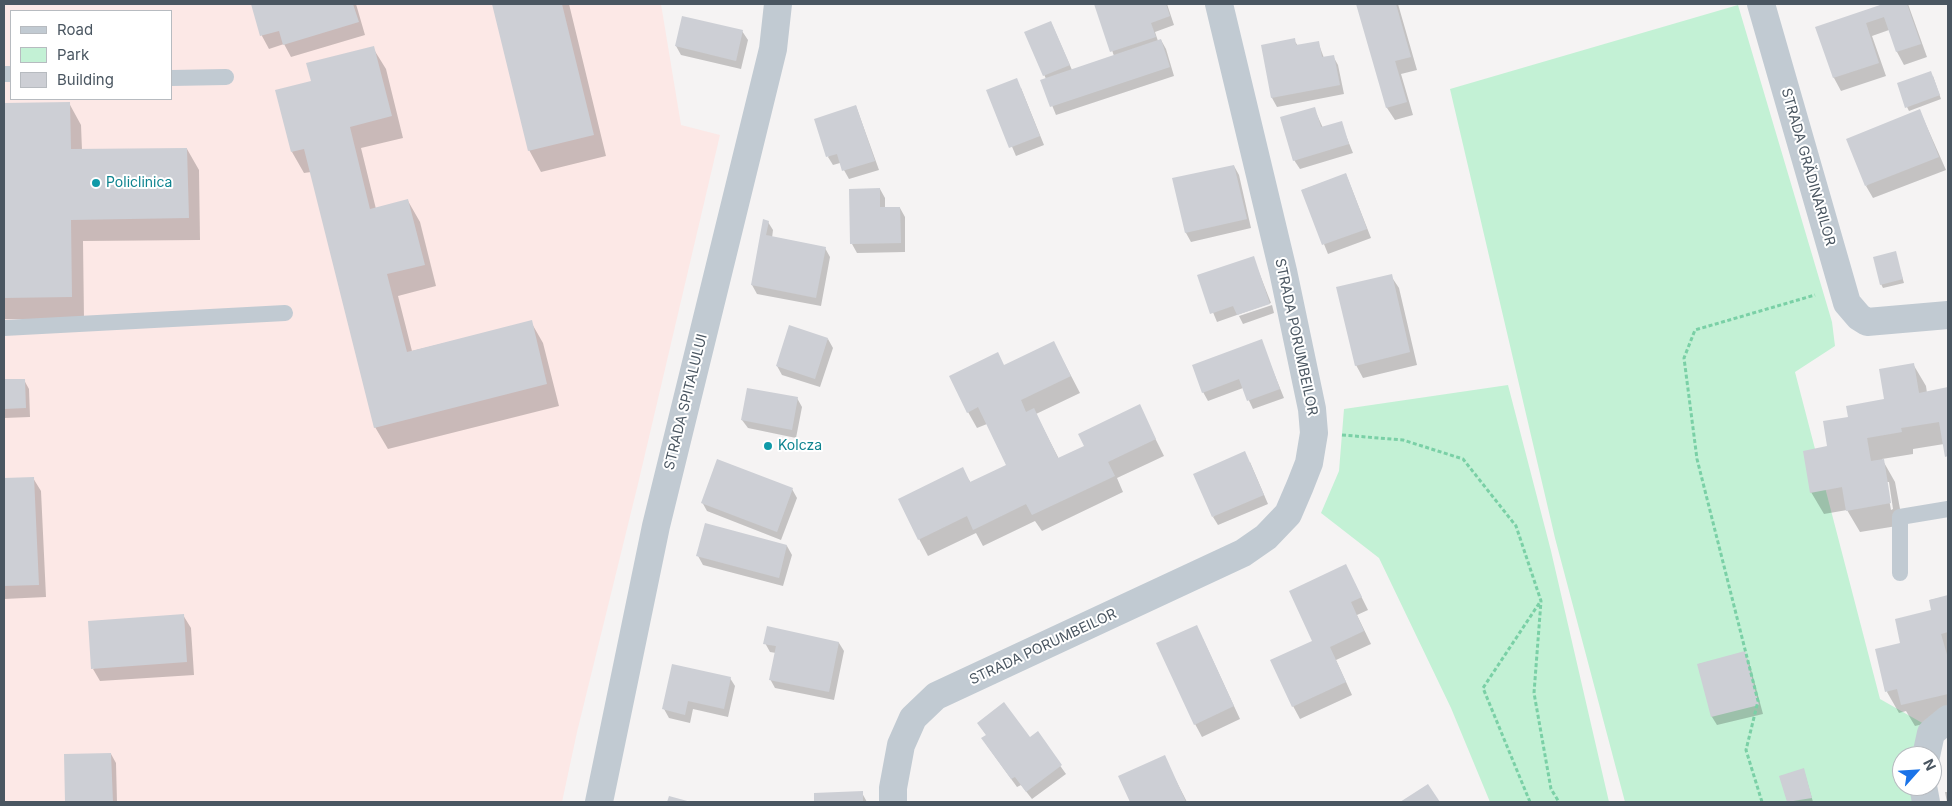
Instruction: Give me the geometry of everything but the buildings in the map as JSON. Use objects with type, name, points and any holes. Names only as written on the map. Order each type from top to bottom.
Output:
[{"type":"street","name":"STRADA PORUMBEILOR","points":[[893,802],[892,788],[901,745],[913,718],[936,696],[1243,553],[1266,537],[1288,514],[1309,462],[1314,433],[1312,409],[1283,271],[1219,4]]},
{"type":"street","name":"STRADA GRĂDINARILOR","points":[[1761,4],[1847,303],[1858,317],[1867,322],[1948,315]]},
{"type":"street","name":"STRADA SPITALULUI","points":[[599,802],[656,526],[773,49],[780,6]]},
{"type":"street","points":[[1928,746],[1931,733],[1948,719]]},
{"type":"lane","points":[[172,78],[226,77]]},
{"type":"lane","points":[[4,328],[285,313]]},
{"type":"lane","points":[[1900,573],[1900,517],[1948,509]]},
{"type":"path","points":[[1762,802],[1746,750],[1758,701],[1697,459],[1684,358],[1695,330],[1842,287]]},
{"type":"path","points":[[1314,433],[1403,440],[1463,459],[1516,526],[1541,601],[1534,693],[1551,789],[1559,802]]},
{"type":"path","points":[[1530,802],[1483,688],[1541,601]]},
{"type":"shaded area","points":[[4,4],[661,4],[681,125],[720,135],[638,484],[577,732],[562,802],[4,802]]},
{"type":"green space","points":[[1738,5],[1832,322],[1835,346],[1795,372],[1880,699],[1940,733],[1938,746],[1892,746],[1892,796],[1933,796],[1932,802],[1625,802],[1555,538],[1450,89]]},
{"type":"green space","points":[[1508,385],[1551,551],[1609,802],[1490,802],[1451,708],[1379,558],[1321,513],[1339,471],[1344,409]]},
{"type":"place","name":"Policlinica","points":[[96,183]]},
{"type":"place","name":"Kolcza","points":[[768,446]]}]
